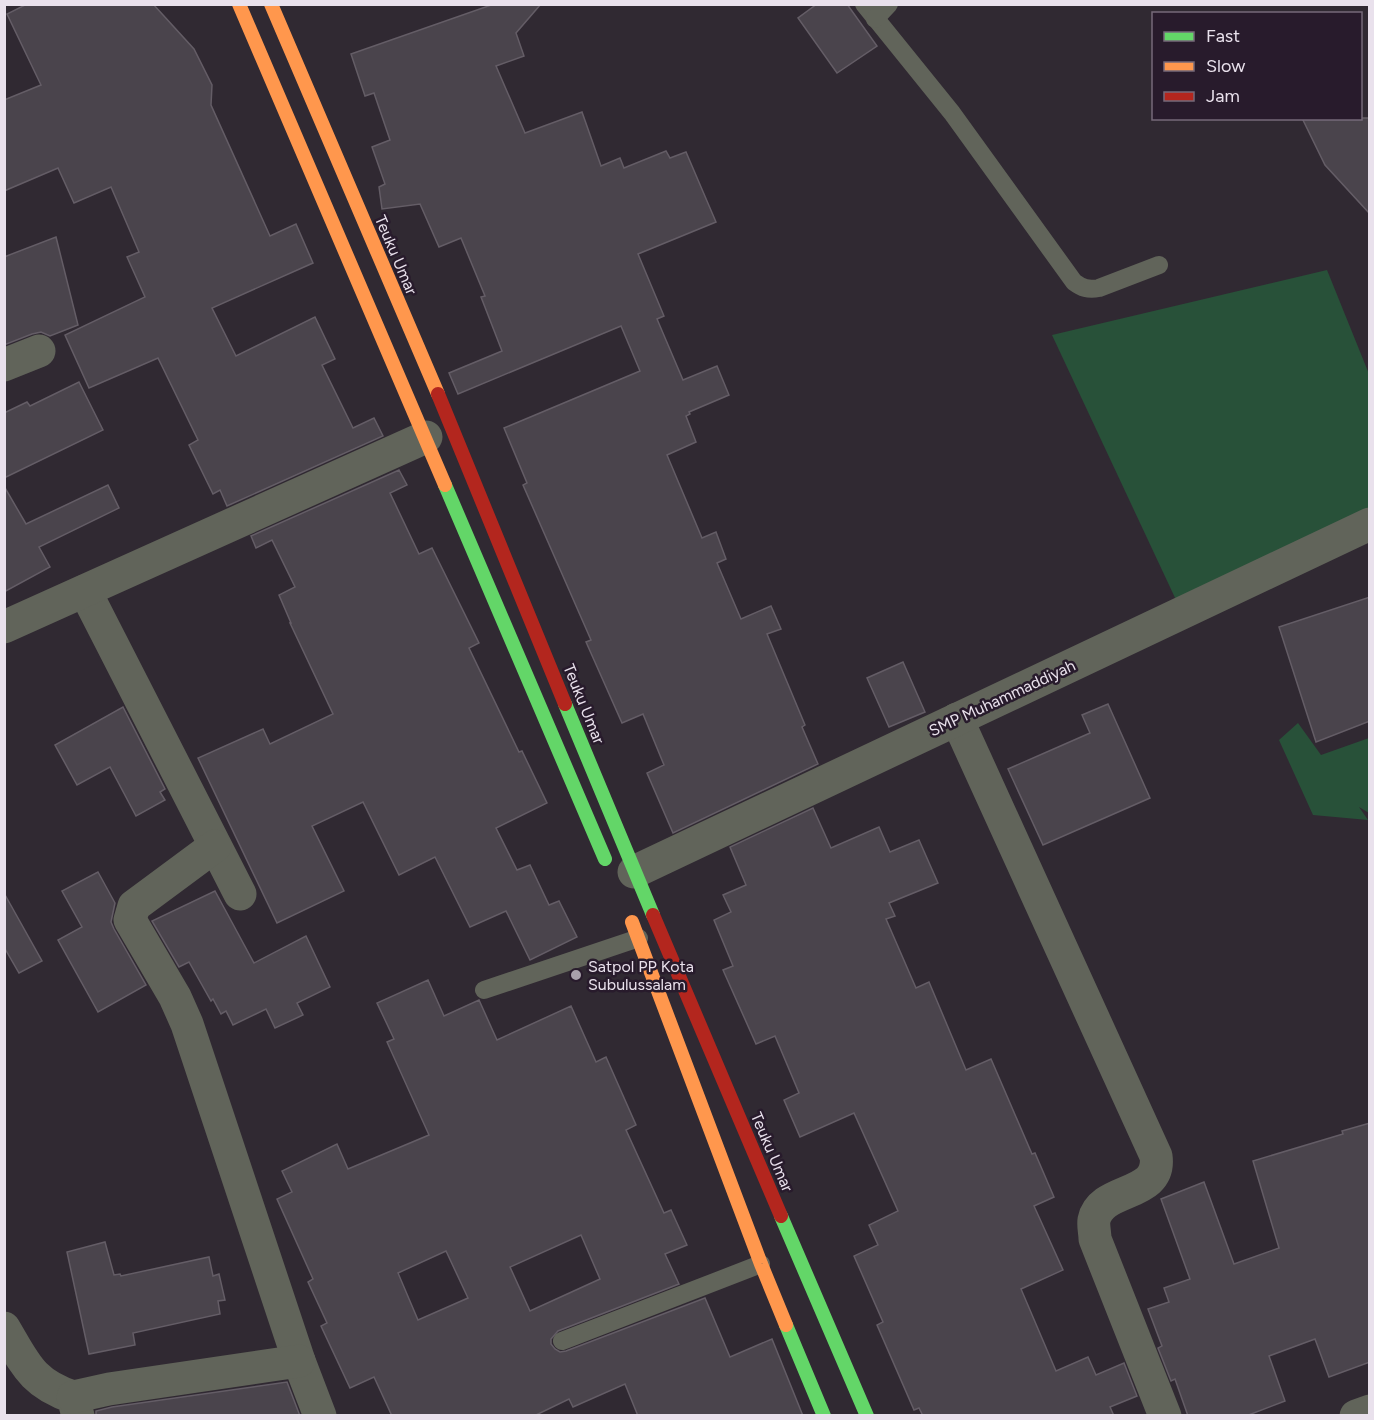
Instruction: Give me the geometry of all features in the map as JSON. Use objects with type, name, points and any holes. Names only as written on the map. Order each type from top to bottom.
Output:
[{"type":"highway","points":[[239,4],[426,437],[621,869]]},
{"type":"highway","name":"Teuku Umar","points":[[270,4],[455,434],[621,869],[867,1416]]},
{"type":"highway","points":[[626,908],[761,1264],[824,1416]]},
{"type":"street","points":[[4,365],[39,351]]},
{"type":"street","points":[[4,627],[426,437]]},
{"type":"street","name":"SMP Muhammaddiyah","points":[[621,869],[957,719],[1370,524]]},
{"type":"street","points":[[85,591],[240,894]]},
{"type":"street","points":[[957,719],[1156,1156],[1157,1166],[1154,1175],[1148,1181],[1107,1202],[1094,1219],[1094,1228],[1095,1239],[1165,1416]]},
{"type":"street","points":[[215,846],[134,906],[130,920],[175,997],[187,1024],[299,1361],[320,1416]]},
{"type":"street","points":[[4,1328],[30,1371],[43,1384],[75,1406],[109,1389],[299,1361]]},
{"type":"street","points":[[1356,1416],[1370,1411]]},
{"type":"lane","points":[[864,4],[952,113],[1074,282],[1090,290],[1159,265]]},
{"type":"lane","points":[[875,19],[888,4]]},
{"type":"lane","points":[[484,990],[639,939]]},
{"type":"lane","points":[[562,1341],[761,1264]]},
{"type":"green space","points":[[1327,270],[1369,374],[1369,510],[1177,602],[1052,335]]},
{"type":"green space","points":[[1298,723],[1321,755],[1369,738],[1369,813],[1359,807],[1368,820],[1313,815],[1279,740]]},
{"type":"building","points":[[27,4],[153,4],[194,49],[212,85],[211,105],[270,236],[296,224],[313,263],[212,308],[236,356],[315,317],[335,359],[322,365],[353,428],[374,418],[383,436],[227,506],[220,490],[213,494],[189,445],[198,440],[158,358],[89,388],[65,335],[145,297],[127,257],[139,252],[111,187],[74,203],[58,168],[4,191],[4,100],[41,85],[7,14]]},
{"type":"building","points":[[494,4],[541,4],[516,33],[524,56],[496,66],[525,133],[582,112],[601,166],[620,158],[624,168],[666,151],[670,158],[686,152],[716,222],[638,254],[664,316],[657,319],[683,380],[717,366],[729,395],[689,412],[690,414],[686,416],[696,442],[667,455],[702,538],[716,532],[726,559],[717,563],[741,619],[771,606],[781,629],[767,634],[805,725],[802,727],[818,764],[673,833],[647,773],[664,765],[643,714],[622,723],[586,642],[591,640],[523,485],[527,483],[504,428],[640,371],[621,326],[458,394],[449,373],[502,351],[481,297],[485,296],[461,238],[439,247],[420,204],[382,209],[379,187],[385,184],[372,147],[390,140],[374,93],[365,96],[351,54]]},
{"type":"building","points":[[817,4],[847,4],[877,46],[837,73],[798,18]]},
{"type":"building","points":[[1370,118],[1370,214],[1325,165],[1303,120]]},
{"type":"building","points":[[56,237],[78,325],[50,336],[41,332],[32,334],[4,345],[4,257]]},
{"type":"building","points":[[79,382],[103,430],[4,478],[4,413],[27,402],[30,406]]},
{"type":"building","points":[[399,470],[407,485],[390,493],[419,554],[432,548],[479,643],[469,648],[519,752],[522,751],[547,803],[496,828],[517,870],[530,865],[549,905],[559,901],[577,937],[530,960],[506,911],[470,927],[435,857],[399,875],[363,802],[312,826],[344,891],[277,923],[198,758],[263,729],[270,744],[333,714],[279,595],[295,587],[272,540],[256,548],[251,536]]},
{"type":"building","points":[[108,485],[119,508],[39,547],[50,567],[4,592],[4,486],[26,524]]},
{"type":"building","points":[[1370,597],[1370,721],[1316,742],[1279,627]]},
{"type":"building","points":[[903,662],[925,712],[889,727],[867,678]]},
{"type":"building","points":[[1108,704],[1150,798],[1043,845],[1008,769],[1090,733],[1082,715]]},
{"type":"building","points":[[123,707],[165,789],[160,792],[165,800],[136,816],[110,767],[77,785],[55,745]]},
{"type":"building","points":[[813,808],[831,848],[879,827],[890,852],[919,840],[938,883],[889,903],[895,916],[886,919],[916,988],[929,982],[966,1070],[991,1059],[1032,1154],[1035,1153],[1054,1197],[1034,1206],[1063,1270],[1021,1289],[1056,1371],[1088,1357],[1096,1375],[1124,1363],[1137,1396],[1110,1407],[1114,1416],[923,1416],[919,1408],[914,1410],[877,1325],[883,1322],[854,1256],[878,1245],[869,1225],[898,1211],[854,1113],[800,1137],[784,1100],[799,1093],[775,1036],[756,1044],[723,970],[733,966],[714,920],[731,912],[723,895],[746,885],[730,847]]},
{"type":"building","points":[[98,872],[115,903],[111,922],[146,985],[98,1012],[58,940],[82,927],[62,891]]},
{"type":"building","points":[[215,891],[254,963],[306,936],[330,987],[297,1003],[303,1015],[275,1028],[266,1009],[233,1025],[226,1011],[221,1014],[213,999],[211,1001],[189,962],[179,967],[152,921]]},
{"type":"building","points":[[4,893],[42,961],[19,973],[4,947]]},
{"type":"building","points":[[428,980],[444,1016],[479,1000],[497,1040],[571,1006],[596,1062],[606,1057],[636,1125],[626,1130],[664,1213],[671,1210],[687,1245],[665,1254],[679,1284],[558,1331],[551,1339],[551,1344],[560,1352],[566,1351],[705,1298],[730,1357],[772,1339],[803,1416],[638,1416],[625,1384],[573,1407],[569,1399],[534,1416],[392,1416],[374,1377],[350,1388],[321,1326],[327,1323],[308,1282],[313,1279],[277,1199],[292,1192],[282,1171],[337,1144],[348,1169],[429,1135],[387,1042],[394,1039],[377,1003]],"holes":[[[581,1235],[600,1279],[530,1311],[510,1267]],[[446,1251],[468,1298],[418,1320],[398,1273]]]},
{"type":"building","points":[[1370,1123],[1370,1362],[1329,1377],[1315,1339],[1269,1356],[1285,1401],[1246,1416],[1188,1416],[1175,1379],[1171,1381],[1158,1348],[1162,1346],[1148,1309],[1169,1302],[1164,1288],[1190,1279],[1161,1199],[1204,1182],[1234,1264],[1279,1248],[1253,1161],[1343,1134],[1342,1131]]},
{"type":"building","points":[[105,1242],[114,1275],[120,1274],[121,1276],[209,1257],[213,1276],[219,1274],[225,1300],[218,1301],[220,1314],[133,1333],[135,1345],[89,1354],[67,1252]]},
{"type":"building","points":[[287,1382],[300,1416],[96,1416],[96,1411],[112,1407]]},
{"type":"traffic: fast","points":[[445,485],[605,859]]},
{"type":"traffic: fast","points":[[565,704],[653,915]]},
{"type":"traffic: fast","points":[[781,1216],[867,1416]]},
{"type":"traffic: fast","points":[[786,1325],[824,1416]]},
{"type":"traffic: slow","points":[[239,4],[445,485]]},
{"type":"traffic: slow","points":[[271,4],[438,394]]},
{"type":"traffic: slow","points":[[632,922],[786,1325]]},
{"type":"traffic: jam","points":[[438,394],[565,704]]},
{"type":"traffic: jam","points":[[653,915],[781,1216]]},
{"type":"place","name":"Satpol PP Kota Subulussalam","points":[[576,975]]}]
